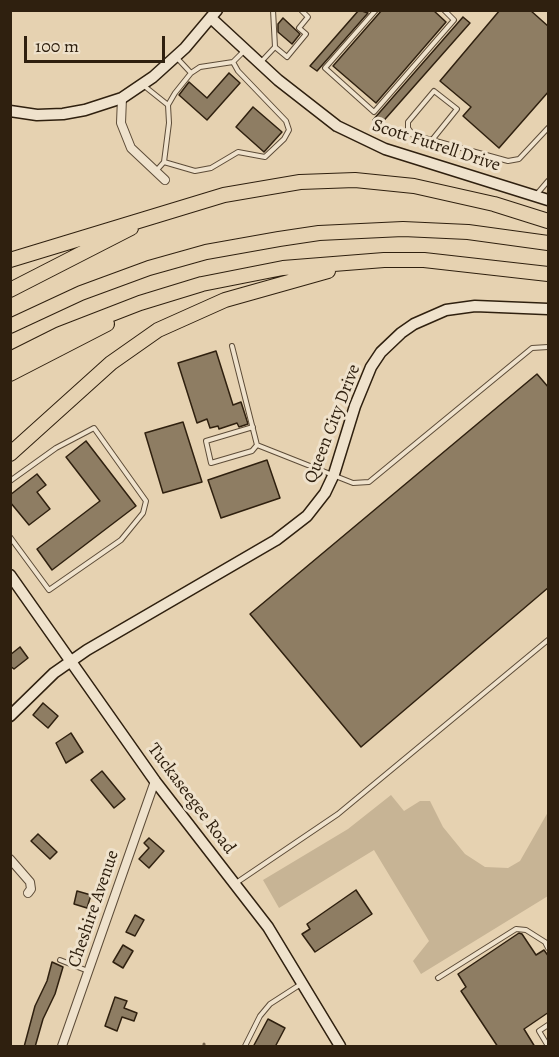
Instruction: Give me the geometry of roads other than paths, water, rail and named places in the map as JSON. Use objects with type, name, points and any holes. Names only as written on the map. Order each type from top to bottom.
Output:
[{"type":"highway","points":[[10,260],[157,215],[262,187],[355,180],[448,193],[549,221]]},
{"type":"highway","points":[[10,290],[157,215]]},
{"type":"highway","points":[[10,326],[70,297],[149,268],[206,252],[279,239],[330,232],[403,229],[477,233],[549,243]]},
{"type":"highway","points":[[10,454],[111,363],[181,318],[225,300],[294,279],[384,260]]},
{"type":"highway","points":[[10,359],[102,317],[172,292],[283,268],[384,260],[459,262],[549,274]]},
{"type":"highway","points":[[10,374],[172,292]]},
{"type":"street","name":"Scott Futrell Drive","points":[[214,14],[260,64],[307,105],[337,126],[367,142],[549,200]]},
{"type":"street","points":[[10,111],[37,115],[63,114],[85,110],[122,98],[143,85],[176,57],[214,14]]},
{"type":"street","points":[[122,98],[122,123],[131,147],[165,180]]},
{"type":"street","name":"Queen City Drive","points":[[10,716],[54,673],[71,660],[282,536],[316,506],[333,477],[362,386],[381,352],[401,333],[414,324],[446,310],[475,306],[549,309]]},
{"type":"street","name":"Tuckaseegee Road","points":[[10,575],[155,781],[268,927],[340,1047]]},
{"type":"street","name":"Cheshire Avenue","points":[[62,1047],[155,781]]},
{"type":"street","points":[[10,859],[30,882],[31,889],[28,893]]},
{"type":"lane","points":[[260,64],[275,47],[273,10]]},
{"type":"lane","points":[[301,10],[308,17]]},
{"type":"lane","points":[[275,47],[287,57],[306,34],[299,28],[314,10]]},
{"type":"lane","points":[[374,11],[325,68],[374,112],[454,20],[444,10]]},
{"type":"lane","points":[[156,172],[164,162],[169,123],[168,105],[191,73],[200,68],[233,62],[245,50]]},
{"type":"lane","points":[[176,57],[191,73]]},
{"type":"lane","points":[[164,162],[195,171],[211,168],[238,152],[264,157],[284,139],[289,130],[286,121],[238,71],[233,62]]},
{"type":"lane","points":[[143,85],[168,105]]},
{"type":"lane","points":[[432,140],[457,109],[434,91],[408,122],[408,129],[413,135],[508,161],[519,159],[549,128]]},
{"type":"lane","points":[[536,196],[549,181]]},
{"type":"lane","points":[[231,346],[257,445]]},
{"type":"lane","points":[[257,445],[333,477],[353,483],[369,482],[532,348],[549,346]]},
{"type":"lane","points":[[253,427],[206,441],[211,463],[252,451],[257,445]]},
{"type":"lane","points":[[10,481],[56,448],[94,428],[146,501],[143,513],[121,540],[49,590],[10,537]]},
{"type":"lane","points":[[10,550],[16,545]]},
{"type":"lane","points":[[236,884],[338,814],[549,640]]},
{"type":"lane","points":[[438,978],[516,929],[526,930],[545,942],[549,948]]},
{"type":"lane","points":[[60,960],[89,971]]},
{"type":"lane","points":[[245,1047],[260,1016],[270,1004],[302,983]]},
{"type":"lane","points":[[548,1047],[539,1031],[549,1025]]}]
